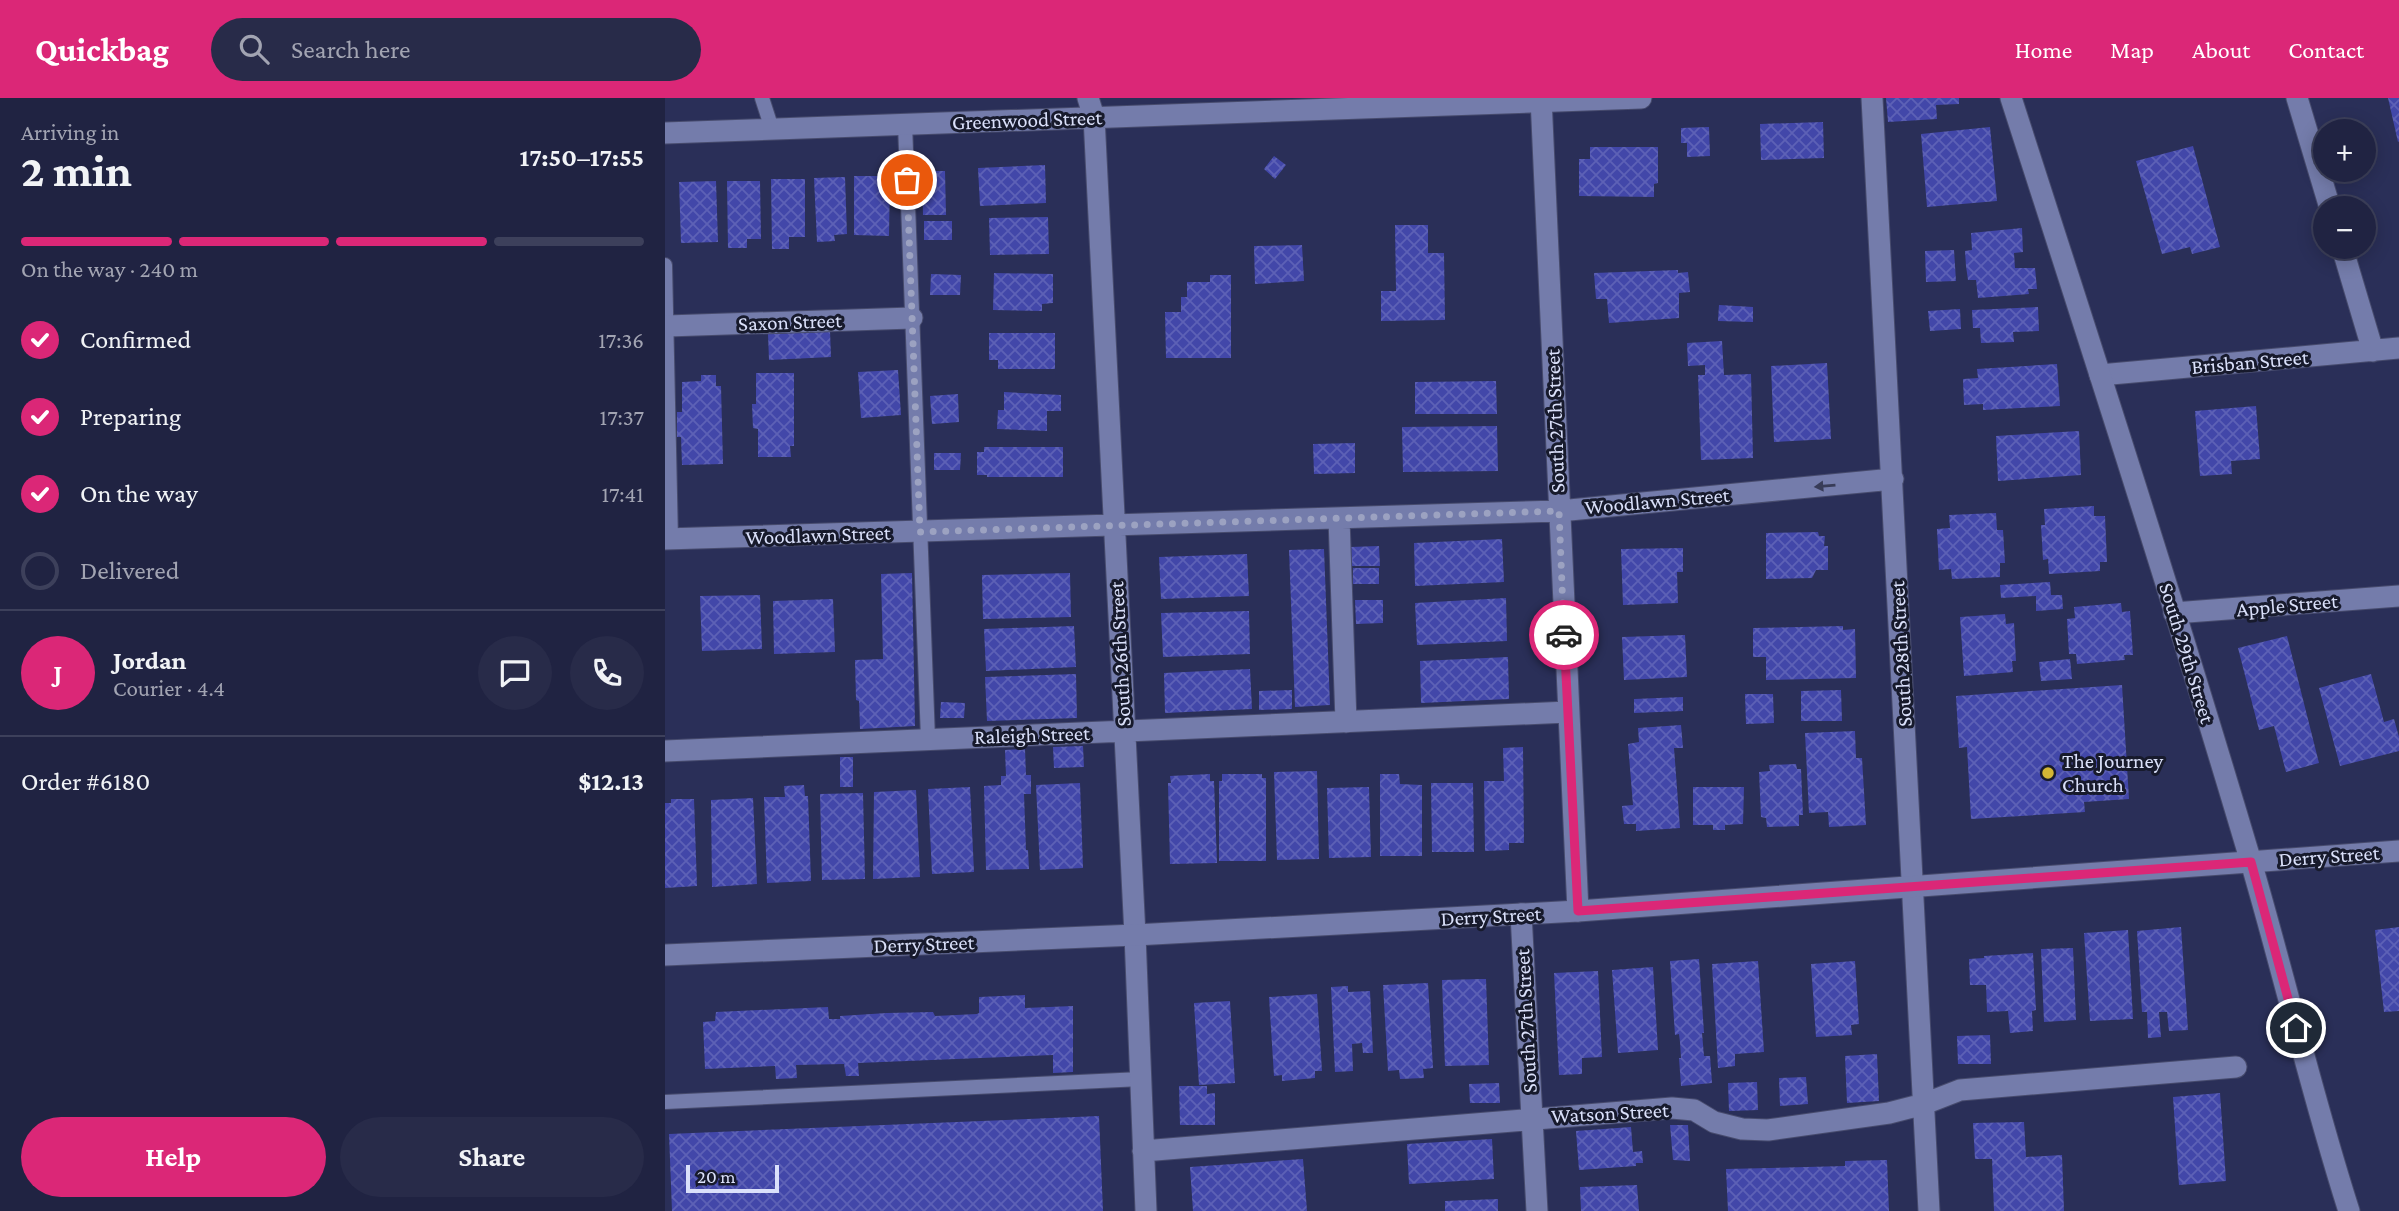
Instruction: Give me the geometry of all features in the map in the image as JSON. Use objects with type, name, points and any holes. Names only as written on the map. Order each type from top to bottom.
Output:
[{"type":"street","name":"Greenwood Street","points":[[665,134],[905,124],[1091,108],[1641,98]]},
{"type":"street","name":"South 28th Street","points":[[1872,98],[1929,1211]]},
{"type":"street","name":"South 29th Street","points":[[2011,98],[2175,613],[2251,862],[2349,1211]]},
{"type":"street","points":[[2297,98],[2326,196]]},
{"type":"street","name":"South 27th Street","points":[[1541,100],[1578,911]]},
{"type":"street","name":"South 26th Street","points":[[1091,108],[1135,935],[1146,1211]]},
{"type":"street","points":[[2345,259],[2373,351]]},
{"type":"street","name":"Saxon Street","points":[[667,326],[912,318]]},
{"type":"street","name":"Brisban Street","points":[[2100,375],[2399,348]]},
{"type":"street","name":"Woodlawn Street","points":[[668,540],[1559,511],[1893,479]]},
{"type":"street","points":[[1339,518],[1346,722]]},
{"type":"street","name":"Apple Street","points":[[2175,613],[2399,596]]},
{"type":"street","name":"Raleigh Street","points":[[665,751],[1568,712]]},
{"type":"street","name":"Derry Street","points":[[665,955],[1135,935],[1578,911],[2399,851]]},
{"type":"street","name":"South 27th Street","points":[[1521,914],[1537,1211]]},
{"type":"street","name":"Watson Street","points":[[1143,1151],[1672,1108],[1694,1110],[1723,1125],[1767,1130],[1889,1113],[1924,1104],[1960,1090],[2236,1067]]},
{"type":"lane","points":[[762,98],[772,129]]},
{"type":"lane","points":[[905,124],[927,739]]},
{"type":"lane","points":[[665,265],[668,540]]},
{"type":"lane","points":[[665,1102],[1141,1079]]},
{"type":"building","points":[[1886,98],[1959,98],[1959,104],[1936,105],[1937,119],[1888,122]]},
{"type":"building","points":[[2388,98],[2399,98],[2398,142]]},
{"type":"building","points":[[1823,122],[1824,158],[1761,160],[1760,124]]},
{"type":"building","points":[[1709,127],[1710,156],[1687,157],[1687,143],[1681,143],[1681,128]]},
{"type":"building","points":[[1990,127],[1997,201],[1927,207],[1921,134]]},
{"type":"building","points":[[2193,146],[2220,247],[2192,254],[2190,247],[2162,254],[2136,161]]},
{"type":"building","points":[[1590,147],[1658,147],[1658,183],[1654,184],[1654,197],[1579,196],[1579,159],[1590,159]]},
{"type":"building","points":[[1274,156],[1286,165],[1275,179],[1264,169]]},
{"type":"building","points":[[1045,165],[1046,203],[980,206],[978,168]]},
{"type":"building","points":[[922,171],[945,171],[946,215],[923,215]]},
{"type":"building","points":[[854,176],[890,176],[889,236],[854,235]]},
{"type":"building","points":[[845,177],[847,234],[834,235],[835,241],[817,242],[814,178]]},
{"type":"building","points":[[771,179],[805,179],[805,237],[789,237],[789,249],[772,249]]},
{"type":"building","points":[[716,181],[718,242],[681,243],[679,182]]},
{"type":"building","points":[[727,181],[760,181],[761,239],[747,239],[747,248],[728,248]]},
{"type":"building","points":[[1048,217],[1049,254],[990,255],[989,218]]},
{"type":"building","points":[[924,221],[952,221],[952,240],[924,240]]},
{"type":"building","points":[[1395,225],[1428,225],[1428,253],[1444,253],[1445,320],[1381,321],[1381,291],[1396,291]]},
{"type":"building","points":[[2022,228],[2023,252],[2014,253],[2015,268],[2035,268],[2037,289],[2028,289],[2029,294],[1978,298],[1976,280],[1968,280],[1966,266],[1965,251],[1972,250],[1971,233]]},
{"type":"building","points":[[1302,245],[1304,281],[1255,284],[1254,246]]},
{"type":"building","points":[[1954,250],[1956,281],[1926,282],[1925,251]]},
{"type":"building","points":[[1678,270],[1678,273],[1688,272],[1690,292],[1679,293],[1679,318],[1609,323],[1607,299],[1596,299],[1594,273]]},
{"type":"building","points":[[994,273],[1053,274],[1053,303],[1042,304],[1042,311],[993,310]]},
{"type":"building","points":[[931,274],[961,275],[960,295],[930,295]]},
{"type":"building","points":[[1210,275],[1231,275],[1231,358],[1166,358],[1165,312],[1181,312],[1181,297],[1187,297],[1187,282],[1210,282]]},
{"type":"building","points":[[1719,305],[1753,307],[1753,322],[1718,321]]},
{"type":"building","points":[[2038,307],[2039,331],[2013,332],[2014,342],[1981,343],[1980,328],[1973,328],[1972,310]]},
{"type":"building","points":[[1960,309],[1961,329],[1930,331],[1928,311]]},
{"type":"building","points":[[830,331],[831,357],[769,360],[768,334]]},
{"type":"building","points":[[989,333],[1055,333],[1055,369],[998,369],[998,360],[989,360]]},
{"type":"building","points":[[1722,341],[1724,375],[1751,374],[1753,458],[1701,460],[1698,375],[1705,375],[1705,365],[1688,366],[1687,343]]},
{"type":"building","points":[[1827,363],[1831,439],[1774,442],[1771,366]]},
{"type":"building","points":[[2057,364],[2060,406],[1983,410],[1983,404],[1964,405],[1963,379],[1978,378],[1977,369]]},
{"type":"building","points":[[898,370],[901,415],[861,418],[858,372]]},
{"type":"building","points":[[756,373],[794,373],[794,446],[790,446],[791,457],[758,457],[758,429],[753,428],[752,404],[756,404]]},
{"type":"building","points":[[701,375],[716,375],[716,386],[721,386],[723,464],[682,465],[681,437],[677,437],[677,412],[682,412],[682,382],[701,381]]},
{"type":"building","points":[[1496,381],[1497,414],[1415,414],[1415,382]]},
{"type":"building","points":[[1004,392],[1061,395],[1061,411],[1047,411],[1047,431],[997,429],[998,410],[1004,410]]},
{"type":"building","points":[[958,394],[959,422],[932,424],[930,396]]},
{"type":"building","points":[[2256,406],[2260,459],[2231,461],[2232,474],[2200,476],[2195,411]]},
{"type":"building","points":[[1497,426],[1498,471],[1403,472],[1402,427]]},
{"type":"building","points":[[2079,431],[2081,475],[1998,481],[1996,436]]},
{"type":"building","points":[[1355,443],[1355,473],[1314,474],[1313,444]]},
{"type":"building","points":[[984,447],[1063,447],[1063,477],[977,475],[977,452],[984,452]]},
{"type":"building","points":[[934,453],[961,453],[960,470],[934,470]]},
{"type":"building","points":[[2094,506],[2094,516],[2105,516],[2107,562],[2100,562],[2100,571],[2049,574],[2048,559],[2043,560],[2041,525],[2045,525],[2044,509]]},
{"type":"building","points":[[1996,513],[1997,530],[2003,530],[2005,563],[2000,563],[2000,577],[1952,579],[1951,569],[1939,570],[1937,529],[1950,528],[1949,515]]},
{"type":"building","points":[[1818,532],[1819,536],[1825,536],[1824,546],[1828,546],[1828,570],[1816,570],[1812,578],[1766,579],[1766,533]]},
{"type":"building","points":[[1502,539],[1504,582],[1415,586],[1414,543]]},
{"type":"building","points":[[1379,546],[1380,566],[1351,566],[1350,547]]},
{"type":"building","points":[[1683,548],[1683,572],[1677,572],[1678,603],[1623,605],[1621,549]]},
{"type":"building","points":[[1324,549],[1330,705],[1295,707],[1289,550]]},
{"type":"building","points":[[1247,554],[1249,596],[1161,599],[1159,557]]},
{"type":"building","points":[[1353,568],[1379,568],[1379,584],[1353,584]]},
{"type":"building","points":[[912,573],[915,726],[860,729],[855,660],[883,659],[881,574]]},
{"type":"building","points":[[1070,573],[1071,617],[983,619],[982,575]]},
{"type":"building","points":[[2050,582],[2051,595],[2062,595],[2063,609],[2036,611],[2036,596],[2001,598],[2000,585]]},
{"type":"building","points":[[760,595],[762,649],[702,651],[700,596]]},
{"type":"building","points":[[1506,598],[1507,641],[1417,645],[1415,603]]},
{"type":"building","points":[[833,599],[835,652],[774,654],[773,601]]},
{"type":"building","points":[[1355,600],[1383,600],[1383,623],[1356,624]]},
{"type":"building","points":[[2121,603],[2122,612],[2130,611],[2133,655],[2124,655],[2125,660],[2077,664],[2076,654],[2069,654],[2067,619],[2075,618],[2074,607]]},
{"type":"building","points":[[1249,611],[1250,654],[1163,657],[1161,613]]},
{"type":"building","points":[[2005,614],[2006,624],[2014,623],[2016,661],[2012,661],[2013,672],[1964,676],[1960,617]]},
{"type":"building","points":[[1074,626],[1076,667],[986,671],[984,629]]},
{"type":"building","points":[[1843,626],[1843,630],[1855,629],[1856,678],[1766,680],[1766,657],[1753,657],[1753,628]]},
{"type":"building","points":[[1685,635],[1687,677],[1624,680],[1622,637]]},
{"type":"building","points":[[2287,636],[2319,763],[2286,772],[2274,726],[2259,730],[2238,648]]},
{"type":"building","points":[[1508,657],[1509,699],[1421,703],[1420,661]]},
{"type":"building","points":[[2070,659],[2072,679],[2041,681],[2039,662]]},
{"type":"building","points":[[1250,669],[1252,709],[1165,713],[1164,673]]},
{"type":"building","points":[[1076,674],[1077,718],[987,721],[985,677]]},
{"type":"building","points":[[2371,674],[2384,722],[2394,719],[2399,737],[2399,751],[2340,766],[2319,688]]},
{"type":"building","name":"The Journey Church","points":[[2122,685],[2129,799],[2084,802],[2085,812],[1971,819],[1967,747],[1959,748],[1956,696]]},
{"type":"building","points":[[1292,690],[1292,709],[1259,710],[1259,691]]},
{"type":"building","points":[[1841,690],[1842,721],[1801,721],[1801,691]]},
{"type":"building","points":[[1745,694],[1773,694],[1774,723],[1746,724]]},
{"type":"building","points":[[1683,697],[1683,711],[1634,713],[1634,699]]},
{"type":"building","points":[[941,702],[965,703],[964,718],[940,718]]},
{"type":"building","points":[[1681,725],[1683,748],[1674,748],[1680,828],[1636,831],[1636,824],[1624,824],[1622,806],[1633,805],[1628,744],[1639,742],[1638,728]]},
{"type":"building","points":[[1855,731],[1856,758],[1862,758],[1866,825],[1829,827],[1828,812],[1809,813],[1805,733]]},
{"type":"building","points":[[1083,746],[1084,767],[1054,768],[1053,747]]},
{"type":"building","points":[[1523,747],[1524,843],[1509,843],[1509,850],[1485,851],[1484,781],[1504,781],[1503,748]]},
{"type":"building","points":[[1025,749],[1026,775],[1031,775],[1031,794],[1024,794],[1029,869],[986,870],[984,786],[1001,785],[1001,776],[1006,776],[1005,750]]},
{"type":"building","points":[[840,757],[853,757],[853,787],[840,787]]},
{"type":"building","points":[[1796,764],[1797,769],[1801,769],[1803,815],[1799,815],[1799,826],[1767,827],[1766,818],[1761,817],[1759,772],[1770,771],[1769,765]]},
{"type":"building","points":[[1317,771],[1319,859],[1277,860],[1274,772]]},
{"type":"building","points":[[1210,774],[1210,781],[1214,781],[1217,863],[1170,864],[1170,776]]},
{"type":"building","points":[[1222,774],[1262,774],[1262,778],[1266,778],[1266,861],[1219,861],[1219,781],[1222,781]]},
{"type":"building","points":[[1380,774],[1399,774],[1400,784],[1422,785],[1422,856],[1380,856]]},
{"type":"building","points":[[1080,783],[1083,868],[1040,870],[1036,785]]},
{"type":"building","points":[[1431,783],[1473,783],[1474,852],[1432,852]]},
{"type":"building","points":[[804,785],[805,796],[808,796],[811,881],[767,883],[764,797],[785,797],[784,786]]},
{"type":"building","points":[[970,787],[974,872],[932,874],[928,789]]},
{"type":"building","points":[[1369,787],[1371,857],[1329,858],[1327,788]]},
{"type":"building","points":[[1693,787],[1744,787],[1743,824],[1725,825],[1725,830],[1713,830],[1713,825],[1693,825]]},
{"type":"building","points":[[916,790],[920,877],[873,879],[874,792]]},
{"type":"building","points":[[863,793],[865,879],[822,880],[820,794]]},
{"type":"building","points":[[753,798],[757,884],[712,887],[711,800]]},
{"type":"building","points":[[671,799],[694,799],[697,886],[665,888],[665,803],[671,803]]},
{"type":"building","points":[[2181,927],[2188,1030],[2169,1031],[2167,1012],[2159,1012],[2161,1037],[2148,1038],[2147,1012],[2142,1012],[2137,931]]},
{"type":"building","points":[[2399,927],[2399,1011],[2384,1012],[2375,930]]},
{"type":"building","points":[[2128,930],[2133,1019],[2090,1021],[2084,933]]},
{"type":"building","points":[[2073,948],[2076,1020],[2044,1022],[2041,949]]},
{"type":"building","points":[[2033,953],[2036,1010],[2032,1011],[2033,1031],[2010,1033],[2008,1011],[1987,1012],[1986,985],[1970,985],[1969,959]]},
{"type":"building","points":[[1699,959],[1704,1056],[1710,1056],[1712,1083],[1681,1086],[1680,1042],[1679,1034],[1675,1035],[1670,961]]},
{"type":"building","points":[[1758,961],[1764,1052],[1735,1054],[1735,1066],[1718,1068],[1712,964]]},
{"type":"building","points":[[1855,961],[1859,1024],[1851,1025],[1852,1035],[1816,1037],[1811,964]]},
{"type":"building","points":[[1653,967],[1658,1050],[1618,1053],[1612,970]]},
{"type":"building","points":[[1598,971],[1602,1057],[1582,1058],[1582,1074],[1559,1075],[1554,973]]},
{"type":"building","points":[[1486,979],[1489,1065],[1445,1066],[1442,980]]},
{"type":"building","points":[[1428,983],[1433,1068],[1423,1069],[1424,1078],[1400,1079],[1399,1070],[1388,1071],[1383,985]]},
{"type":"building","points":[[1348,986],[1348,992],[1370,991],[1373,1053],[1363,1053],[1362,1043],[1352,1044],[1353,1071],[1335,1072],[1331,987]]},
{"type":"building","points":[[1317,994],[1322,1071],[1315,1071],[1315,1078],[1282,1081],[1282,1075],[1274,1076],[1269,997]]},
{"type":"building","points":[[1025,995],[1025,1008],[1073,1006],[1073,1072],[1053,1073],[1053,1055],[858,1063],[859,1076],[846,1076],[844,1064],[796,1065],[797,1078],[776,1079],[775,1066],[705,1069],[703,1022],[715,1021],[716,1012],[828,1007],[829,1019],[887,1013],[933,1012],[935,1016],[977,1014],[979,997]]},
{"type":"building","points":[[1230,1001],[1235,1083],[1199,1085],[1194,1003]]},
{"type":"building","points":[[1990,1035],[1991,1064],[1958,1064],[1957,1036]]},
{"type":"building","points":[[1877,1054],[1879,1101],[1847,1103],[1845,1056]]},
{"type":"building","points":[[1806,1077],[1808,1104],[1780,1106],[1779,1078]]},
{"type":"building","points":[[1757,1082],[1758,1110],[1729,1111],[1728,1083]]},
{"type":"building","points":[[1499,1083],[1500,1103],[1470,1103],[1469,1084]]},
{"type":"building","points":[[1179,1086],[1207,1086],[1207,1094],[1215,1093],[1215,1125],[1180,1125]]},
{"type":"building","points":[[2220,1093],[2226,1181],[2179,1185],[2173,1097]]},
{"type":"building","points":[[1099,1116],[1103,1211],[672,1211],[669,1134]]},
{"type":"building","points":[[2024,1122],[2026,1157],[2062,1155],[2064,1211],[1994,1211],[1992,1159],[1975,1159],[1973,1123]]},
{"type":"building","points":[[1670,1125],[1688,1125],[1690,1161],[1673,1160]]},
{"type":"building","points":[[1631,1127],[1633,1152],[1642,1151],[1643,1163],[1636,1163],[1636,1166],[1579,1170],[1576,1131]]},
{"type":"building","points":[[1492,1139],[1494,1179],[1409,1184],[1407,1144]]},
{"type":"building","points":[[1303,1159],[1307,1211],[1193,1211],[1190,1167]]},
{"type":"building","points":[[1887,1160],[1889,1211],[1728,1211],[1726,1169],[1845,1166],[1845,1161]]},
{"type":"building","points":[[1637,1185],[1639,1211],[1581,1211],[1580,1187]]},
{"type":"building","points":[[1498,1199],[1498,1211],[1445,1211],[1445,1201]]},
{"type":"way so far","points":[[907,180],[920,532],[1559,511],[1564,635]]},
{"type":"place","name":"The Journey Church","points":[[2048,773]]},
{"type":"route","points":[[1564,635],[1578,911],[2251,862],[2296,1028]]}]
